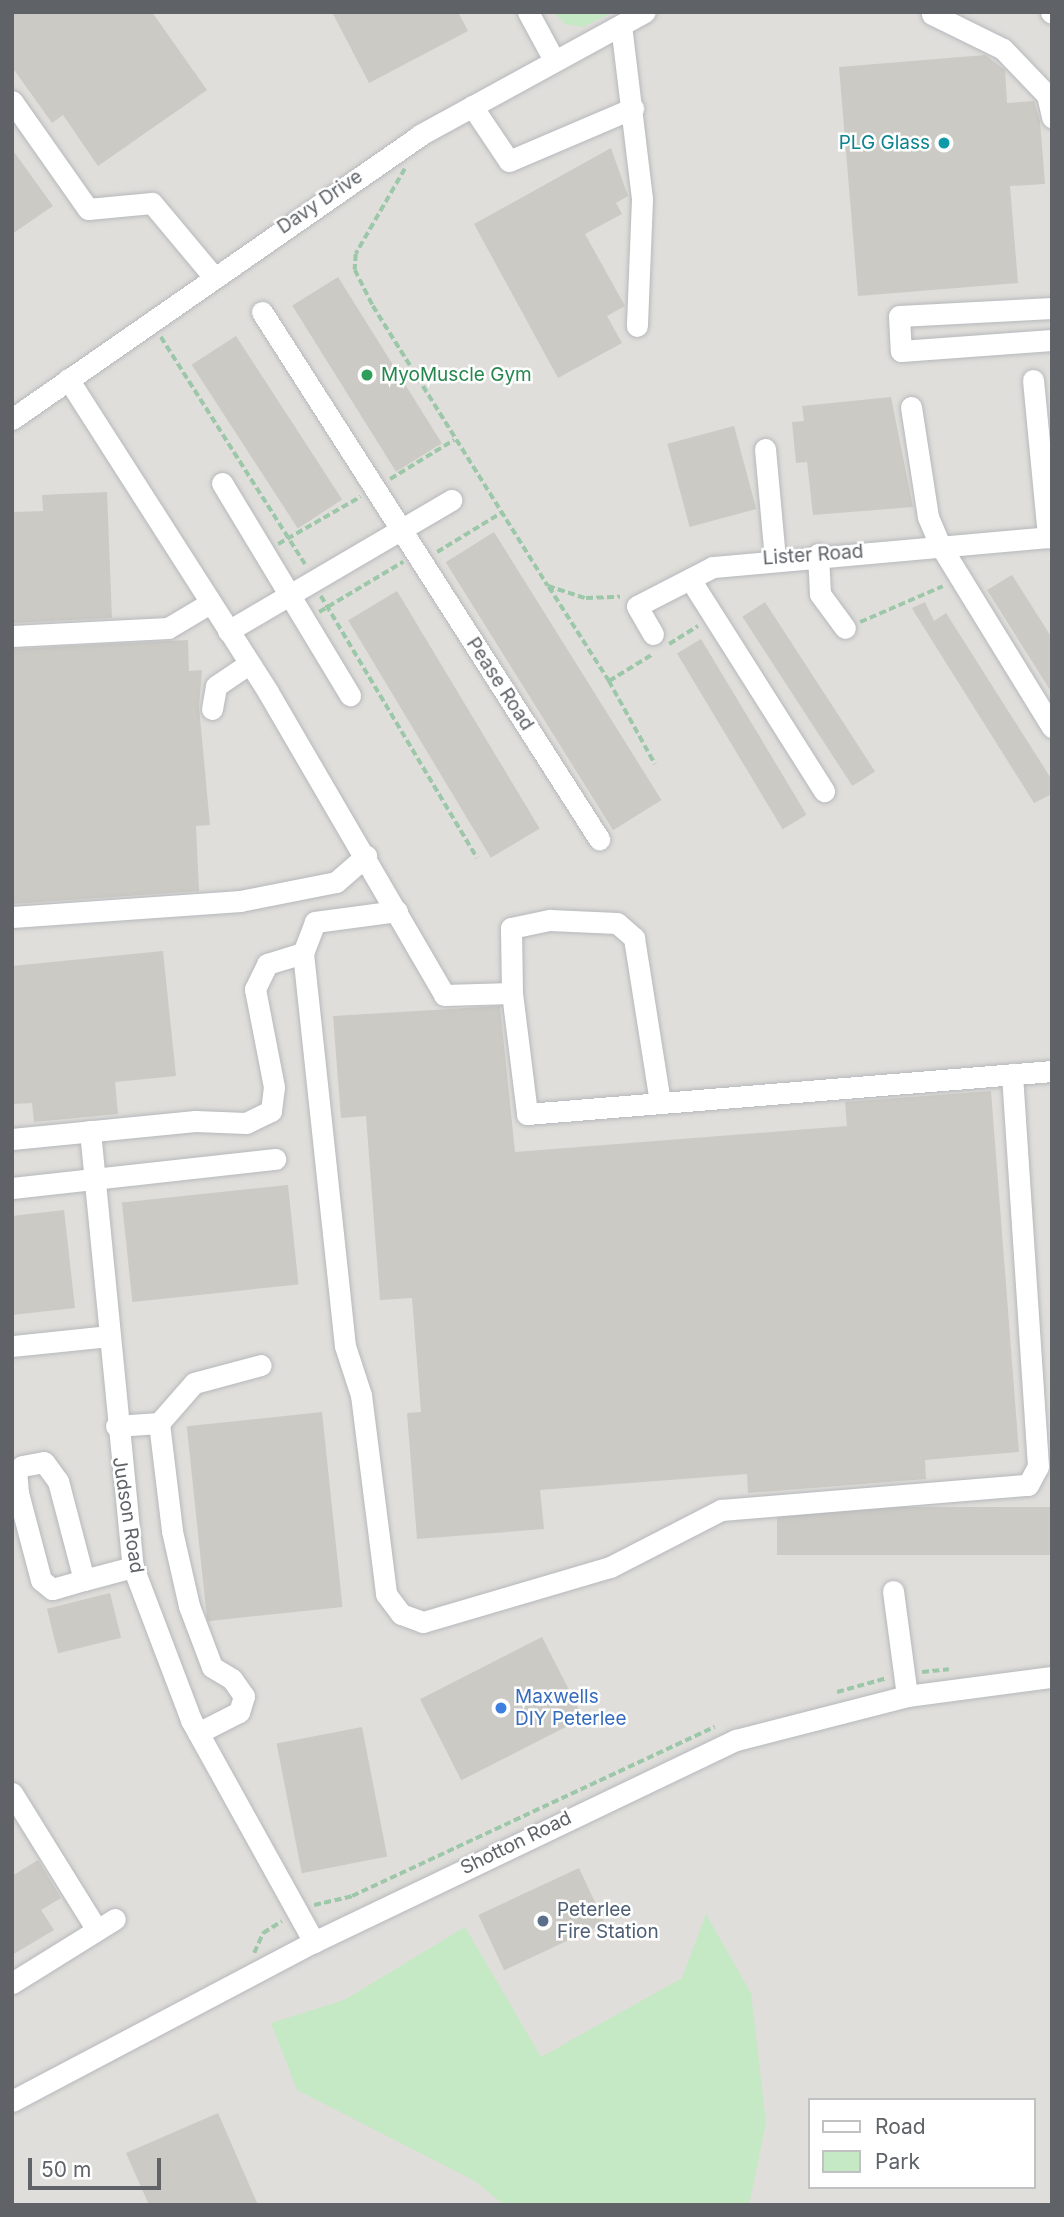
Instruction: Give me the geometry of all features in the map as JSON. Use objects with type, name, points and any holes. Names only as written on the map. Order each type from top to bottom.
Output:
[{"type":"street","points":[[528,12],[554,60]]},
{"type":"street","name":"Davy Drive","points":[[12,419],[213,276],[420,135],[645,12]]},
{"type":"street","points":[[932,14],[1003,49],[1046,95],[1052,117]]},
{"type":"street","points":[[621,25],[642,199],[637,326]]},
{"type":"street","points":[[12,101],[88,209],[152,203],[213,276]]},
{"type":"street","points":[[472,106],[509,161],[633,108]]},
{"type":"street","points":[[1052,308],[898,316],[901,351],[1052,340]]},
{"type":"street","name":"Pease Road","points":[[262,312],[599,839]]},
{"type":"street","points":[[68,379],[249,664],[379,878],[444,995],[512,993]]},
{"type":"street","points":[[1033,380],[1050,537]]},
{"type":"street","points":[[911,407],[928,517],[940,545],[1052,727]]},
{"type":"street","points":[[765,449],[775,558]]},
{"type":"street","points":[[222,483],[350,695]]},
{"type":"street","points":[[228,631],[288,593],[451,500]]},
{"type":"street","name":"Lister Road","points":[[653,634],[637,606],[713,567],[818,554],[1050,537]]},
{"type":"street","points":[[818,554],[820,594],[845,628]]},
{"type":"street","points":[[690,579],[824,791]]},
{"type":"street","points":[[12,636],[168,628],[210,603]]},
{"type":"street","points":[[212,709],[216,686],[249,664]]},
{"type":"street","points":[[12,917],[240,901],[336,882],[366,856]]},
{"type":"street","points":[[397,911],[315,922],[303,953],[345,1346],[362,1395],[386,1594],[401,1614],[423,1622],[610,1567],[721,1510],[1028,1485],[1038,1466],[1012,1074]]},
{"type":"street","points":[[660,1103],[634,938],[617,923],[550,919],[511,928],[512,993],[527,1114],[1052,1071]]},
{"type":"street","points":[[12,1139],[195,1121],[246,1123],[271,1111],[274,1087],[255,989],[267,964],[303,953]]},
{"type":"street","name":"Judson Road","points":[[90,1132],[92,1180],[116,1426],[134,1567],[159,1648],[198,1733],[314,1942]]},
{"type":"street","points":[[12,1188],[275,1159]]},
{"type":"street","points":[[13,1351],[108,1336]]},
{"type":"street","points":[[116,1426],[159,1423],[194,1383],[261,1365]]},
{"type":"street","points":[[159,1423],[172,1531],[189,1606],[212,1667],[232,1679],[244,1696],[239,1712],[198,1733]]},
{"type":"street","points":[[84,1580],[58,1481],[44,1462],[22,1466],[16,1472],[18,1493],[41,1580],[52,1589],[134,1567]]},
{"type":"street","points":[[892,1591],[907,1696]]},
{"type":"street","name":"Shotton Road","points":[[12,2101],[314,1942],[736,1740],[907,1696],[1052,1677]]},
{"type":"street","points":[[12,1793],[106,1925],[12,1983]]},
{"type":"path","points":[[420,135],[356,254],[355,270],[501,513],[608,681],[655,764]]},
{"type":"path","points":[[305,620],[501,513]]},
{"type":"path","points":[[845,628],[960,578]]},
{"type":"path","points":[[548,586],[586,598],[628,593]]},
{"type":"path","points":[[608,681],[714,617]]},
{"type":"shaded area","points":[[12,12],[1052,12],[1052,2205],[12,2205]]},
{"type":"green space","points":[[553,12],[613,12],[583,27],[565,24]]},
{"type":"green space","points":[[706,1914],[751,1993],[766,2123],[749,2205],[504,2205],[475,2181],[297,2090],[271,2023],[344,2000],[465,1927],[541,2057],[682,1978]]},
{"type":"building","points":[[12,12],[152,12],[207,90],[98,166],[63,115],[52,123],[12,67]]},
{"type":"building","points":[[332,12],[458,12],[468,31],[369,83]]},
{"type":"building","name":"PLG Glass","points":[[985,55],[1005,70],[1007,103],[1034,101],[1040,121],[1045,184],[1010,186],[1018,283],[858,296],[839,67]]},
{"type":"building","points":[[611,148],[628,196],[616,203],[622,214],[585,234],[625,306],[607,316],[622,343],[558,378],[474,224]]},
{"type":"building","points":[[12,149],[53,206],[12,234]]},
{"type":"building","name":"MyoMuscle Gym","points":[[338,277],[442,443],[396,472],[292,306]]},
{"type":"building","points":[[236,336],[342,500],[298,528],[192,365]]},
{"type":"building","points":[[891,397],[913,507],[813,515],[807,462],[796,463],[792,422],[804,421],[802,406]]},
{"type":"building","points":[[734,426],[756,509],[690,527],[667,444]]},
{"type":"building","points":[[107,492],[112,618],[12,623],[12,512],[43,511],[42,495]]},
{"type":"building","points":[[494,532],[661,800],[613,830],[446,562]]},
{"type":"building","points":[[1012,575],[1052,638],[1052,693],[987,590]]},
{"type":"building","points":[[397,591],[540,828],[491,858],[348,620]]},
{"type":"building","points":[[765,602],[875,771],[852,786],[742,617]]},
{"type":"building","points":[[925,602],[934,621],[946,613],[1052,780],[1052,794],[1034,803],[912,608]]},
{"type":"building","points":[[701,639],[807,815],[783,829],[677,653]]},
{"type":"building","points":[[188,640],[189,671],[202,670],[199,707],[210,825],[196,826],[199,891],[12,904],[12,649]]},
{"type":"building","points":[[163,951],[176,1076],[115,1082],[118,1114],[34,1122],[32,1103],[12,1104],[12,966]]},
{"type":"building","points":[[500,1006],[515,1152],[847,1126],[845,1102],[991,1091],[1019,1452],[925,1460],[926,1479],[748,1493],[747,1474],[540,1490],[544,1529],[417,1539],[407,1413],[421,1412],[412,1298],[380,1300],[366,1116],[341,1118],[333,1016]]},
{"type":"building","points":[[288,1185],[298,1284],[132,1302],[122,1202]]},
{"type":"building","points":[[64,1210],[75,1308],[12,1315],[12,1216]]},
{"type":"building","points":[[322,1412],[342,1607],[207,1621],[187,1426]]},
{"type":"building","points":[[777,1507],[1052,1507],[1052,1555],[777,1555]]},
{"type":"building","points":[[110,1593],[121,1638],[58,1653],[47,1609]]},
{"type":"building","name":"Maxwells DIY Peterlee","points":[[542,1637],[583,1718],[461,1780],[420,1699]]},
{"type":"building","points":[[362,1727],[387,1857],[302,1873],[277,1744]]},
{"type":"building","points":[[38,1860],[61,1898],[41,1910],[54,1930],[12,1955],[12,1876]]},
{"type":"building","name":"Peterlee Fire Station","points":[[579,1868],[605,1923],[504,1970],[478,1915]]},
{"type":"building","points":[[218,2113],[258,2205],[149,2205],[126,2153]]},
{"type":"place","name":"PLG Glass","points":[[944,143]]},
{"type":"place","name":"MyoMuscle Gym","points":[[367,375]]},
{"type":"place","name":"Maxwells DIY Peterlee","points":[[501,1708]]},
{"type":"place","name":"Peterlee Fire Station","points":[[543,1921]]}]
